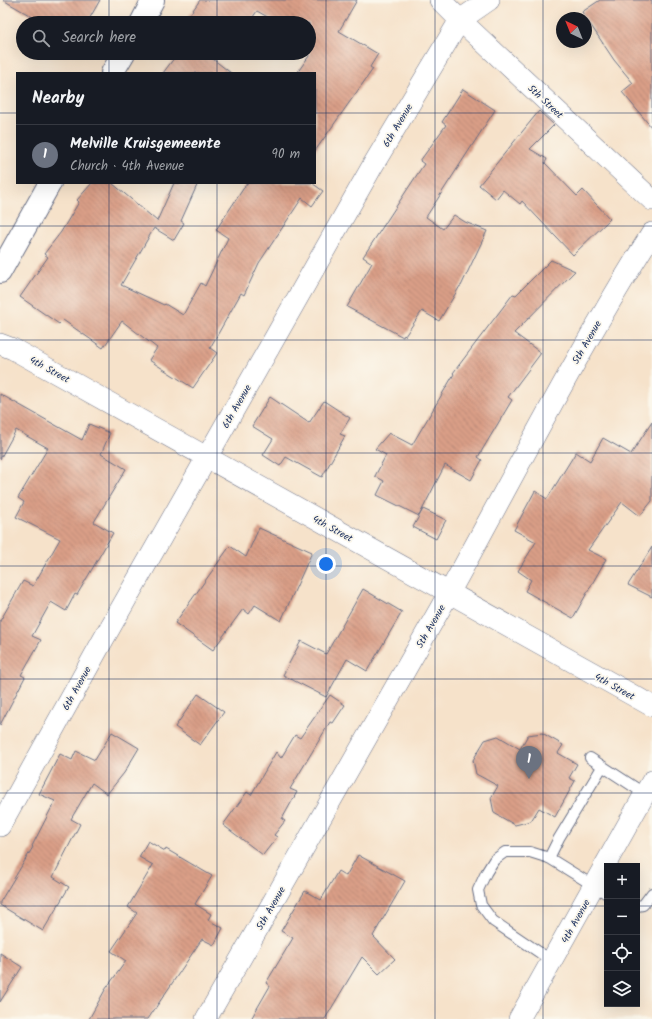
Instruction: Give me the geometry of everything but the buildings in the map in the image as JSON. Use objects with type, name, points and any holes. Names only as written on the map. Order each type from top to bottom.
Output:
[{"type":"street","points":[[144,16],[154,0]]},
{"type":"street","name":"5th Street","points":[[440,0],[652,200]]},
{"type":"street","name":"6th Avenue","points":[[0,826],[103,640],[373,165],[460,20],[488,0]]},
{"type":"street","points":[[113,72],[120,60]]},
{"type":"street","points":[[0,272],[49,184]]},
{"type":"street","name":"5th Avenue","points":[[206,1019],[449,592],[572,366],[621,282],[652,233]]},
{"type":"street","name":"4th Street","points":[[4,344],[652,706]]},
{"type":"street","name":"4th Avenue","points":[[519,1019],[552,961],[601,890],[648,787]]},
{"type":"lane","points":[[590,758],[602,767],[648,787]]},
{"type":"lane","points":[[549,858],[558,838],[602,767]]},
{"type":"lane","points":[[552,961],[494,920],[481,905],[478,890],[494,860],[505,852],[530,852],[549,858],[601,890]]},
{"type":"lane","points":[[640,906],[643,905],[652,893]]},
{"type":"place","name":"Melville Kruisgemeente","points":[[529,779]]}]
